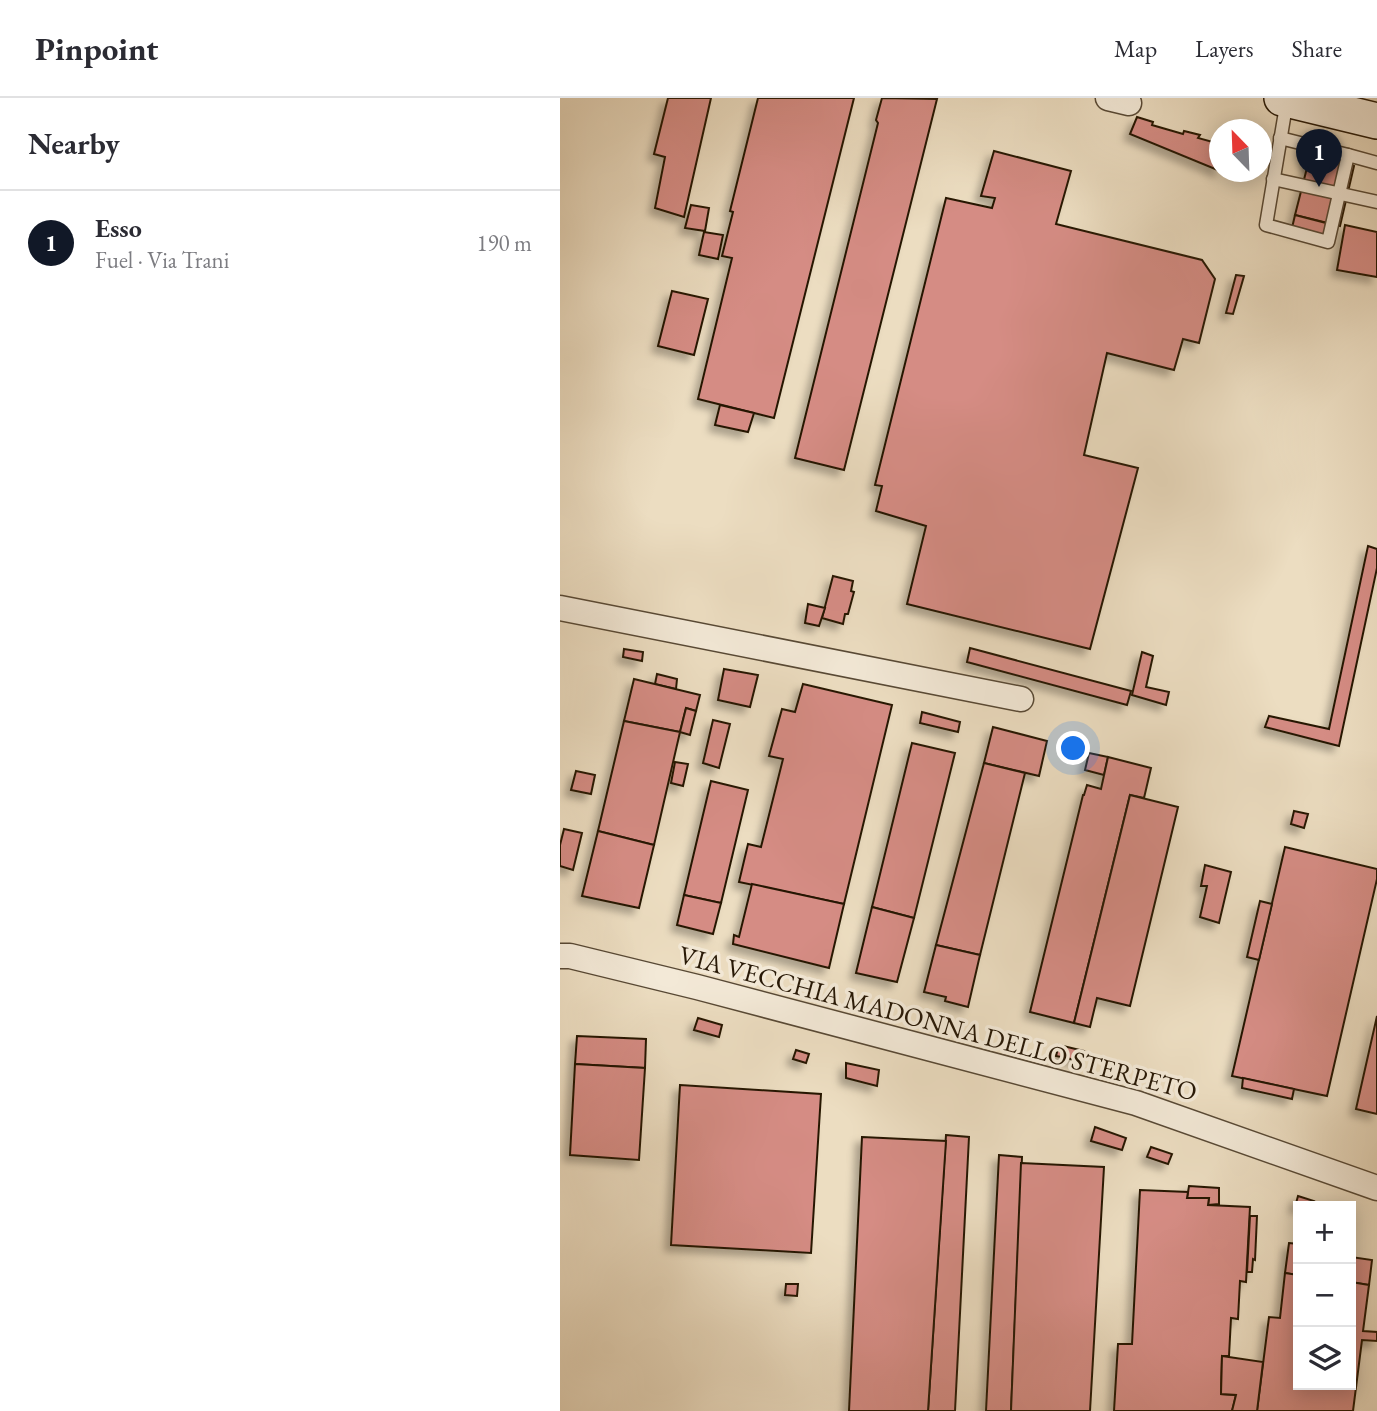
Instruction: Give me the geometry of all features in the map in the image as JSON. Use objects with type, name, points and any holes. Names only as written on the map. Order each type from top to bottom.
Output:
[{"type":"main road","points":[[1284,99],[1377,121]]},
{"type":"street","points":[[560,608],[1021,699]]},
{"type":"street","name":"VIA VECCHIA MADONNA DELLO STERPETO","points":[[560,956],[570,956],[697,987],[1136,1102],[1377,1188]]},
{"type":"lane","points":[[1284,99],[1266,225],[1328,242],[1348,155]]},
{"type":"lane","points":[[1280,138],[1377,163]]},
{"type":"lane","points":[[1273,179],[1377,202]]},
{"type":"building","points":[[668,98],[711,98],[684,217],[655,208],[665,157],[654,154]]},
{"type":"building","points":[[758,98],[854,98],[774,418],[698,399],[732,258],[722,256],[733,212],[730,211]]},
{"type":"building","points":[[882,98],[937,99],[844,470],[795,458]]},
{"type":"building","points":[[1137,117],[1153,122],[1152,125],[1183,134],[1184,131],[1200,135],[1198,138],[1209,141],[1209,166],[1130,134]]},
{"type":"building","points":[[994,151],[1071,171],[1056,224],[1202,260],[1215,279],[1199,343],[1183,339],[1174,370],[1107,353],[1084,455],[1138,468],[1090,649],[907,604],[926,526],[876,511],[882,486],[875,485],[946,198],[992,208],[995,198],[981,196]]},
{"type":"building","points":[[1310,156],[1354,166],[1340,226],[1295,215]]},
{"type":"building","points":[[691,205],[709,208],[705,231],[685,228]]},
{"type":"building","points":[[1295,215],[1326,223],[1324,235],[1292,228]]},
{"type":"building","points":[[1345,225],[1377,232],[1377,277],[1337,270]]},
{"type":"building","points":[[704,232],[723,235],[718,259],[699,255]]},
{"type":"building","points":[[1236,275],[1244,276],[1233,314],[1226,313]]},
{"type":"building","points":[[672,291],[708,299],[694,355],[658,346]]},
{"type":"building","points":[[720,405],[754,413],[748,432],[715,425]]},
{"type":"building","points":[[1368,546],[1377,549],[1377,568],[1339,746],[1265,727],[1269,716],[1329,729]]},
{"type":"building","points":[[833,576],[853,581],[851,591],[854,592],[843,624],[822,618]]},
{"type":"building","points":[[808,604],[825,608],[819,626],[805,623]]},
{"type":"building","points":[[970,648],[1131,691],[1127,705],[967,662]]},
{"type":"building","points":[[624,649],[643,652],[642,661],[623,657]]},
{"type":"building","points":[[1142,652],[1153,656],[1146,687],[1169,692],[1166,705],[1132,695]]},
{"type":"building","points":[[724,669],[758,675],[750,707],[718,700]]},
{"type":"building","points":[[657,674],[677,679],[676,689],[655,684]]},
{"type":"building","points":[[634,679],[700,695],[696,711],[686,708],[680,732],[624,721]]},
{"type":"building","points":[[803,684],[892,705],[844,904],[739,882],[748,844],[761,847],[783,759],[769,756],[782,709],[795,712]]},
{"type":"building","points":[[686,708],[696,711],[690,735],[680,732]]},
{"type":"building","points":[[922,712],[960,722],[958,732],[920,723]]},
{"type":"building","points":[[713,720],[730,724],[719,768],[703,763]]},
{"type":"building","points":[[624,721],[680,732],[654,845],[598,831]]},
{"type":"building","points":[[993,727],[1047,741],[1039,776],[984,763]]},
{"type":"building","points":[[912,743],[955,753],[914,918],[872,907]]},
{"type":"building","points":[[1089,753],[1108,757],[1104,775],[1085,770]]},
{"type":"building","points":[[1108,757],[1151,768],[1144,798],[1130,795],[1074,1023],[1030,1012],[1083,795],[1087,785],[1101,789]]},
{"type":"building","points":[[675,762],[688,764],[683,786],[671,783]]},
{"type":"building","points":[[984,763],[1025,773],[980,955],[936,945]]},
{"type":"building","points":[[576,771],[595,775],[591,794],[571,790]]},
{"type":"building","points":[[711,781],[748,790],[721,903],[684,895]]},
{"type":"building","points":[[1130,795],[1178,807],[1130,1006],[1097,998],[1090,1027],[1074,1023]]},
{"type":"building","points":[[1294,811],[1308,814],[1304,828],[1291,824]]},
{"type":"building","points":[[564,829],[582,833],[573,870],[560,866],[560,845]]},
{"type":"building","points":[[598,831],[654,845],[639,908],[582,896]]},
{"type":"building","points":[[1285,847],[1377,869],[1377,879],[1327,1096],[1232,1076]]},
{"type":"building","points":[[1205,865],[1231,872],[1219,923],[1200,917],[1207,886],[1201,886]]},
{"type":"building","points":[[752,884],[844,904],[829,968],[733,944],[734,935],[739,937]]},
{"type":"building","points":[[684,895],[721,903],[713,934],[677,925]]},
{"type":"building","points":[[1260,901],[1272,904],[1259,960],[1247,957]]},
{"type":"building","points":[[872,907],[914,918],[897,982],[856,973]]},
{"type":"building","points":[[936,945],[980,955],[968,1007],[945,1001],[946,997],[924,992]]},
{"type":"building","points":[[1377,1016],[1377,1114],[1356,1109]]},
{"type":"building","points":[[698,1018],[722,1025],[719,1037],[694,1030]]},
{"type":"building","points":[[577,1036],[646,1039],[645,1068],[575,1064]]},
{"type":"building","points":[[1059,1045],[1084,1051],[1081,1061],[1056,1056]]},
{"type":"building","points":[[796,1050],[809,1054],[806,1063],[793,1059]]},
{"type":"building","points":[[846,1063],[879,1070],[877,1086],[846,1078]]},
{"type":"building","points":[[575,1064],[645,1068],[639,1160],[570,1155]]},
{"type":"building","points":[[1243,1078],[1294,1089],[1292,1099],[1242,1088]]},
{"type":"building","points":[[680,1085],[821,1094],[811,1253],[671,1245]]},
{"type":"building","points":[[1095,1127],[1126,1138],[1122,1150],[1091,1141]]},
{"type":"building","points":[[946,1135],[969,1137],[955,1411],[928,1411]]},
{"type":"building","points":[[862,1137],[946,1141],[928,1411],[849,1411]]},
{"type":"building","points":[[1151,1147],[1172,1154],[1168,1164],[1147,1157]]},
{"type":"building","points":[[999,1155],[1022,1157],[1011,1411],[986,1411]]},
{"type":"building","points":[[1021,1163],[1104,1167],[1090,1411],[1011,1411]]},
{"type":"building","points":[[1189,1186],[1219,1188],[1219,1204],[1208,1205],[1209,1198],[1187,1198]]},
{"type":"building","points":[[1140,1190],[1188,1192],[1187,1198],[1209,1198],[1208,1205],[1250,1207],[1246,1282],[1240,1281],[1238,1319],[1231,1318],[1229,1356],[1222,1356],[1221,1394],[1236,1395],[1232,1411],[1114,1411],[1118,1344],[1132,1344]]},
{"type":"building","points":[[1298,1196],[1314,1201],[1297,1201]]},
{"type":"building","points":[[1250,1216],[1257,1216],[1255,1260],[1253,1259],[1252,1272],[1247,1272]]},
{"type":"building","points":[[1289,1243],[1293,1243],[1293,1274],[1285,1273]]},
{"type":"building","points":[[1356,1258],[1372,1260],[1369,1285],[1356,1283]]},
{"type":"building","points":[[1285,1273],[1293,1274],[1293,1390],[1356,1390],[1353,1411],[1257,1411],[1269,1317],[1280,1318]]},
{"type":"building","points":[[1356,1283],[1369,1285],[1363,1331],[1377,1332],[1377,1341],[1362,1340],[1356,1387]]},
{"type":"building","points":[[786,1284],[798,1284],[797,1296],[785,1295]]},
{"type":"building","points":[[1222,1356],[1263,1362],[1257,1411],[1232,1411],[1236,1395],[1221,1394]]},
{"type":"place","name":"Esso","points":[[1319,187]]}]
